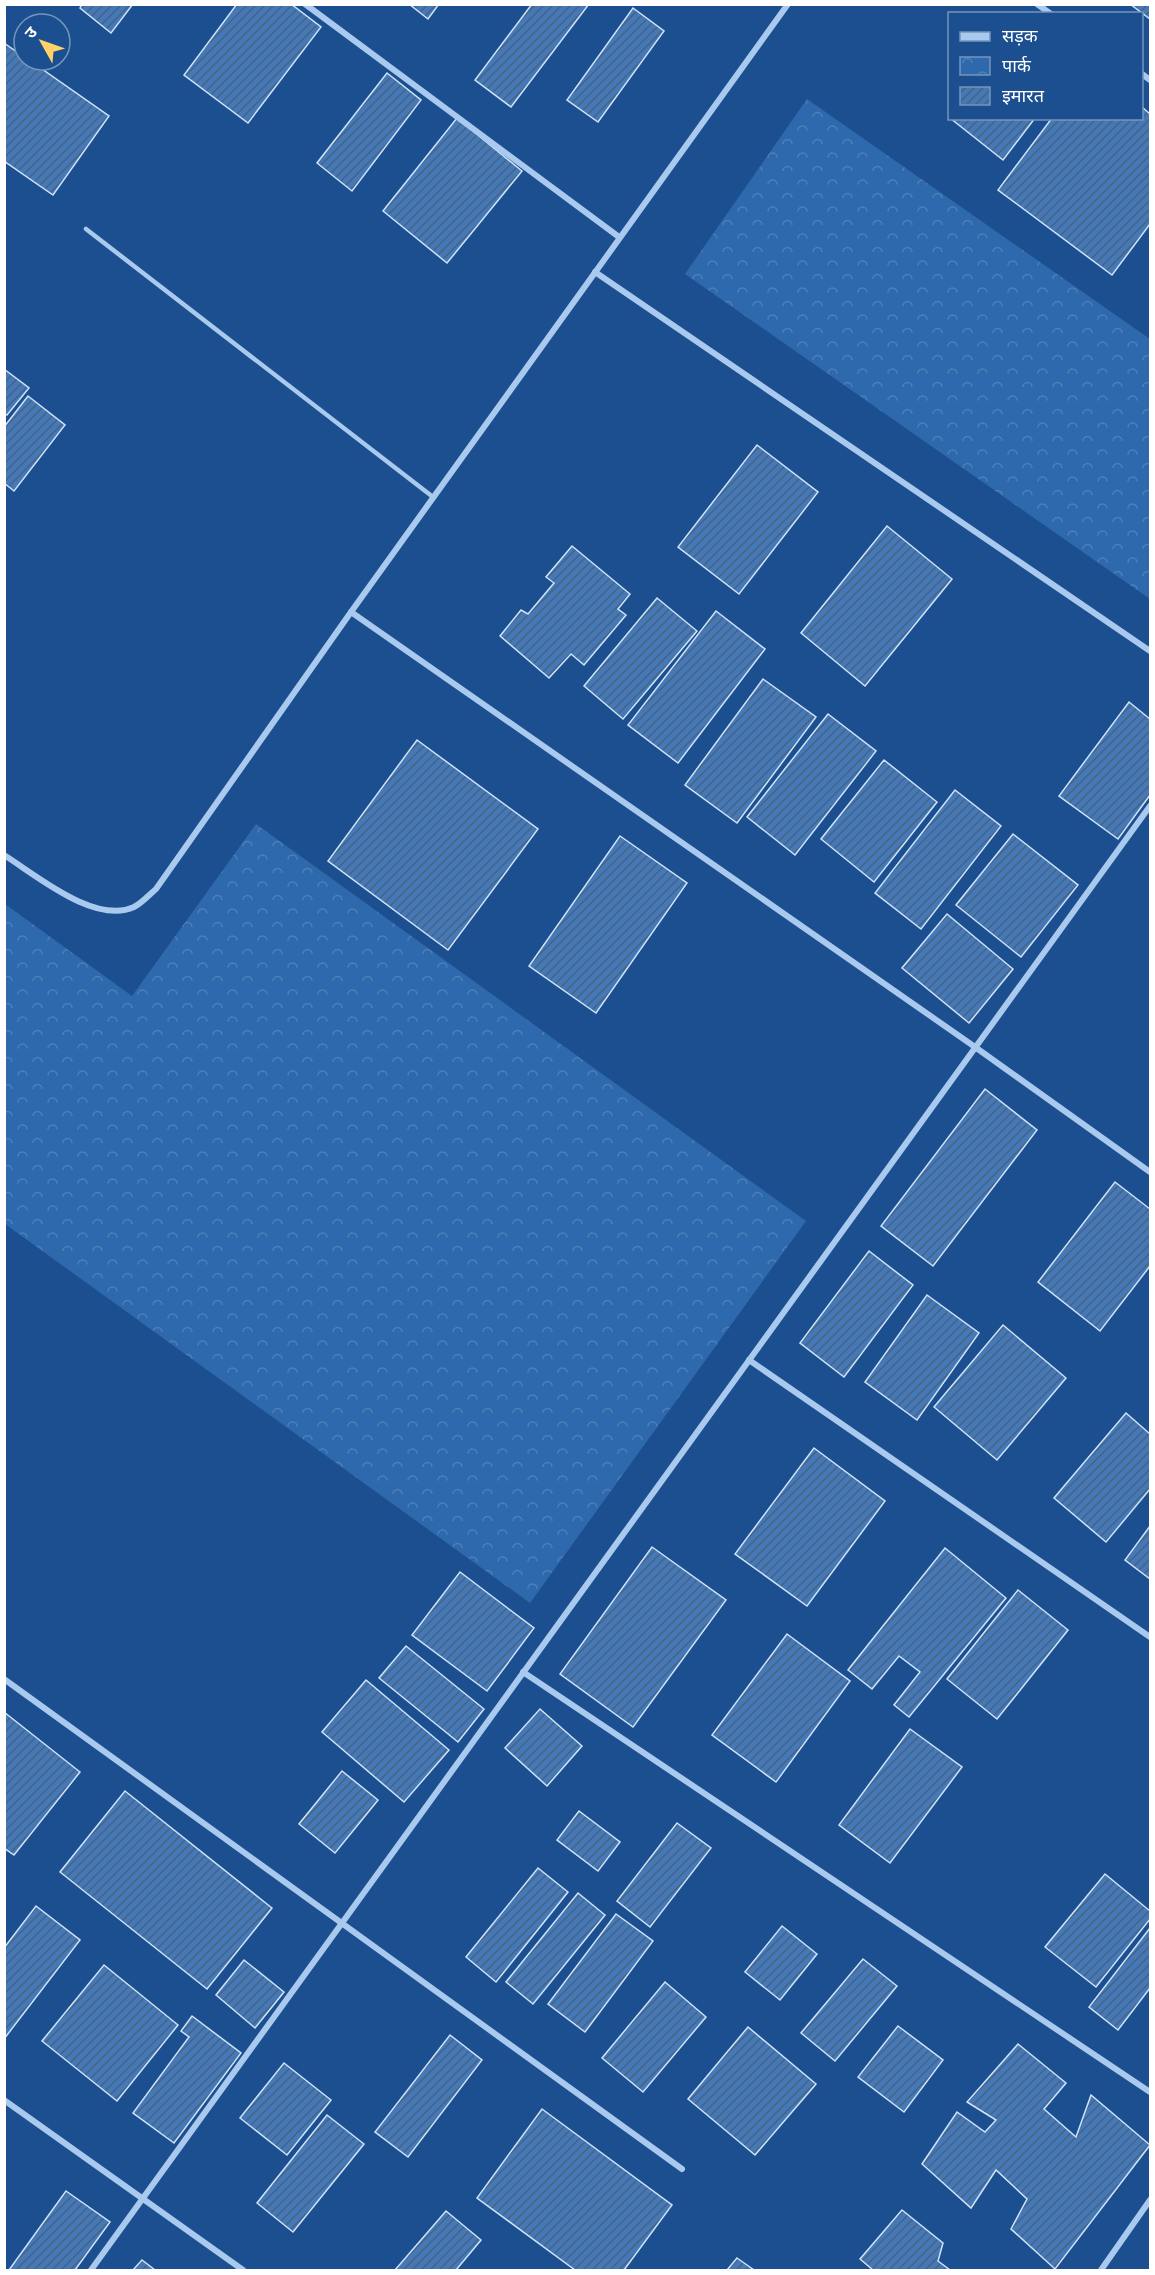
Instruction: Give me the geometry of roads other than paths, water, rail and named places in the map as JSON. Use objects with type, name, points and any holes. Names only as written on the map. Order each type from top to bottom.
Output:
[{"type":"street","points":[[305,4],[619,237]]},
{"type":"street","points":[[4,855],[75,900],[109,912],[134,907],[156,890],[433,497],[788,4]]},
{"type":"street","points":[[595,272],[1150,651]]},
{"type":"street","points":[[351,612],[975,1047],[1150,1172]]},
{"type":"street","points":[[91,2271],[1150,806]]},
{"type":"street","points":[[749,1359],[1150,1637]]},
{"type":"street","points":[[523,1672],[1150,2092]]},
{"type":"street","points":[[4,1679],[682,2169]]},
{"type":"street","points":[[4,2100],[243,2271]]},
{"type":"street","points":[[1101,2271],[1150,2200]]},
{"type":"lane","points":[[86,229],[433,497]]}]
